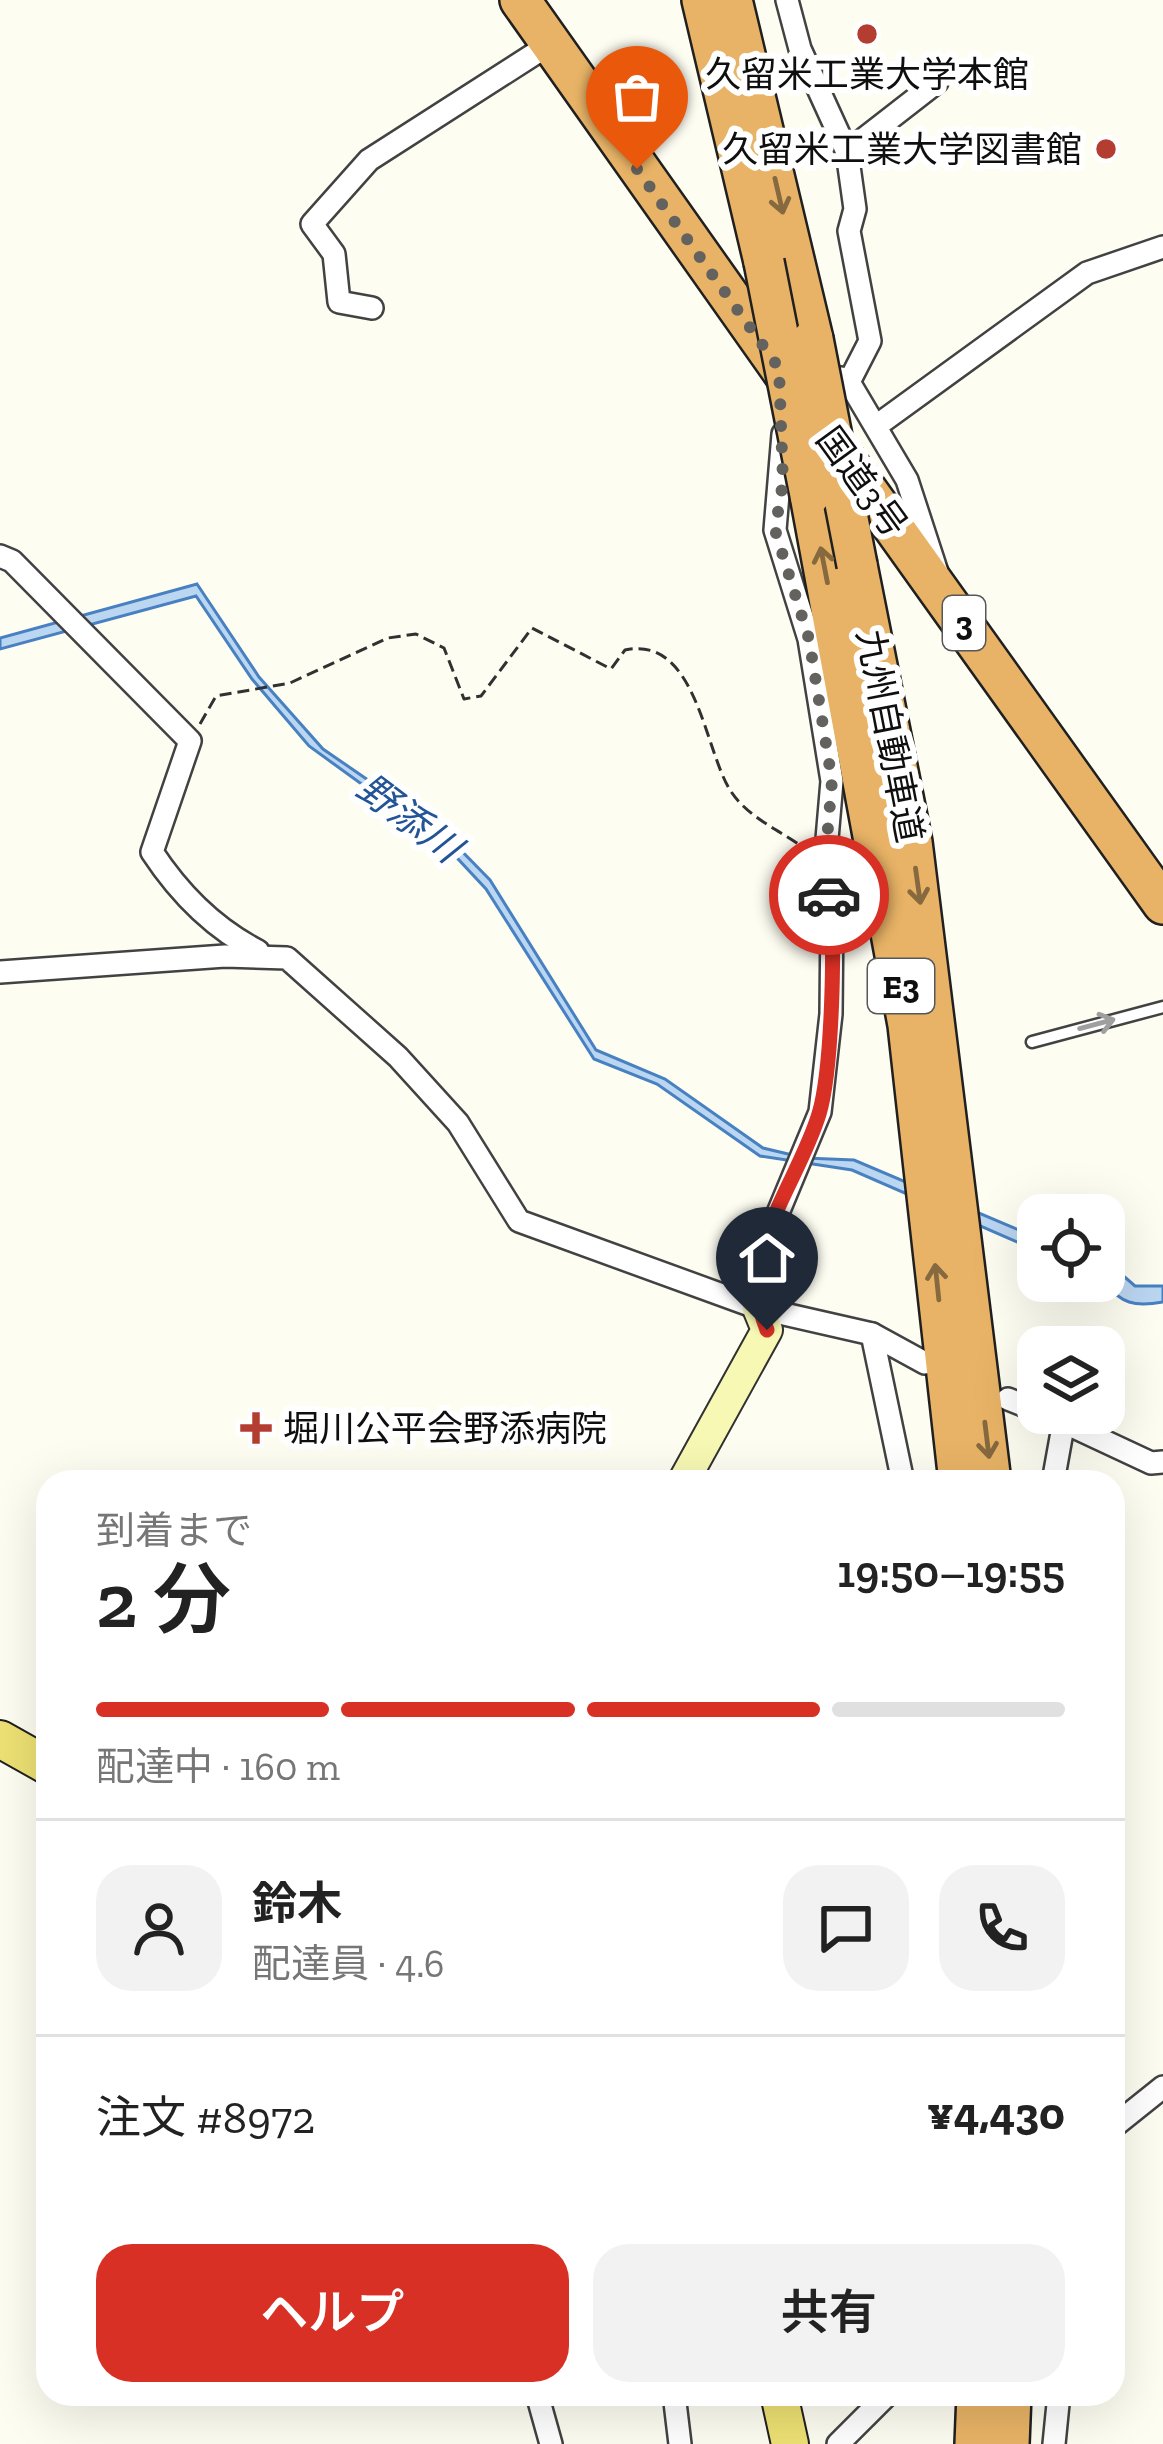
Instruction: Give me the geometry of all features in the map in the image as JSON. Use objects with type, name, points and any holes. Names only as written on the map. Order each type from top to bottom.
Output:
[{"type":"highway","name":"九州自動車道","points":[[702,0],[764,262],[908,1025],[958,1470]]},
{"type":"highway","name":"九州自動車道","points":[[732,0],[813,339],[912,842],[990,1470]]},
{"type":"highway","name":"国道3号","points":[[522,1],[1163,904]]},
{"type":"highway","points":[[975,2444],[977,2406]]},
{"type":"highway","points":[[1010,2444],[1011,2406]]},
{"type":"main road","points":[[0,1739],[36,1759]]},
{"type":"main road","points":[[782,2406],[790,2444]]},
{"type":"street","points":[[787,0],[800,49],[847,152],[855,209],[849,231],[870,341],[850,382]]},
{"type":"street","points":[[372,308],[339,302],[334,254],[312,224],[369,160],[550,44]]},
{"type":"street","points":[[847,152],[937,82]]},
{"type":"street","points":[[879,424],[1087,273],[1163,248]]},
{"type":"street","points":[[690,1470],[767,1330],[758,1308],[758,1262],[820,1112],[833,1062],[832,910],[825,862],[832,781],[809,639],[775,530],[783,482],[771,356],[850,382],[879,424],[907,480],[941,590]]},
{"type":"street","points":[[0,556],[12,561],[190,741],[152,852],[178,893],[232,938],[264,954]]},
{"type":"street","points":[[0,972],[264,954],[286,958],[318,980],[458,1123],[519,1222],[758,1308],[872,1334],[925,1363]]},
{"type":"street","points":[[872,1334],[900,1470]]},
{"type":"street","points":[[1008,1399],[1017,1403]]},
{"type":"street","points":[[1050,1434],[1052,1470]]},
{"type":"street","points":[[1090,1434],[1151,1462],[1163,1462]]},
{"type":"street","points":[[1125,2117],[1163,2087]]},
{"type":"street","points":[[540,2406],[551,2444]]},
{"type":"street","points":[[675,2406],[680,2444]]},
{"type":"street","points":[[838,2444],[876,2406]]},
{"type":"street","points":[[1054,2444],[1058,2406]]},
{"type":"lane","points":[[1032,1042],[1163,1007]]},
{"type":"path","points":[[190,741],[216,695],[290,683],[388,638],[416,634],[444,648],[464,699],[481,696],[532,628],[611,669],[625,650],[639,647],[655,652],[688,685],[731,792],[758,819],[825,862]]},
{"type":"water","name":"野添川","points":[[197,584],[259,677],[323,749],[442,831],[490,880],[596,1050],[665,1079],[763,1148],[805,1158],[854,1160],[1017,1229],[1017,1242],[852,1170],[760,1156],[657,1084],[594,1059],[486,889],[443,843],[309,746],[252,679],[196,596],[0,649],[0,638]]},
{"type":"water","points":[[1125,1277],[1135,1286],[1163,1286],[1163,1302],[1125,1300]]},
{"type":"way so far","points":[[637,169],[779,368],[783,482],[775,530],[809,639],[832,781],[825,862],[829,895]]},
{"type":"place","name":"久留米工業大学本館","points":[[867,34]]},
{"type":"place","name":"久留米工業大学図書館","points":[[1106,149]]},
{"type":"place","name":"堀川公平会野添病院","points":[[256,1428]]},
{"type":"route","points":[[767,1330],[758,1308],[758,1262],[820,1112],[831,1014],[829,895]]}]
